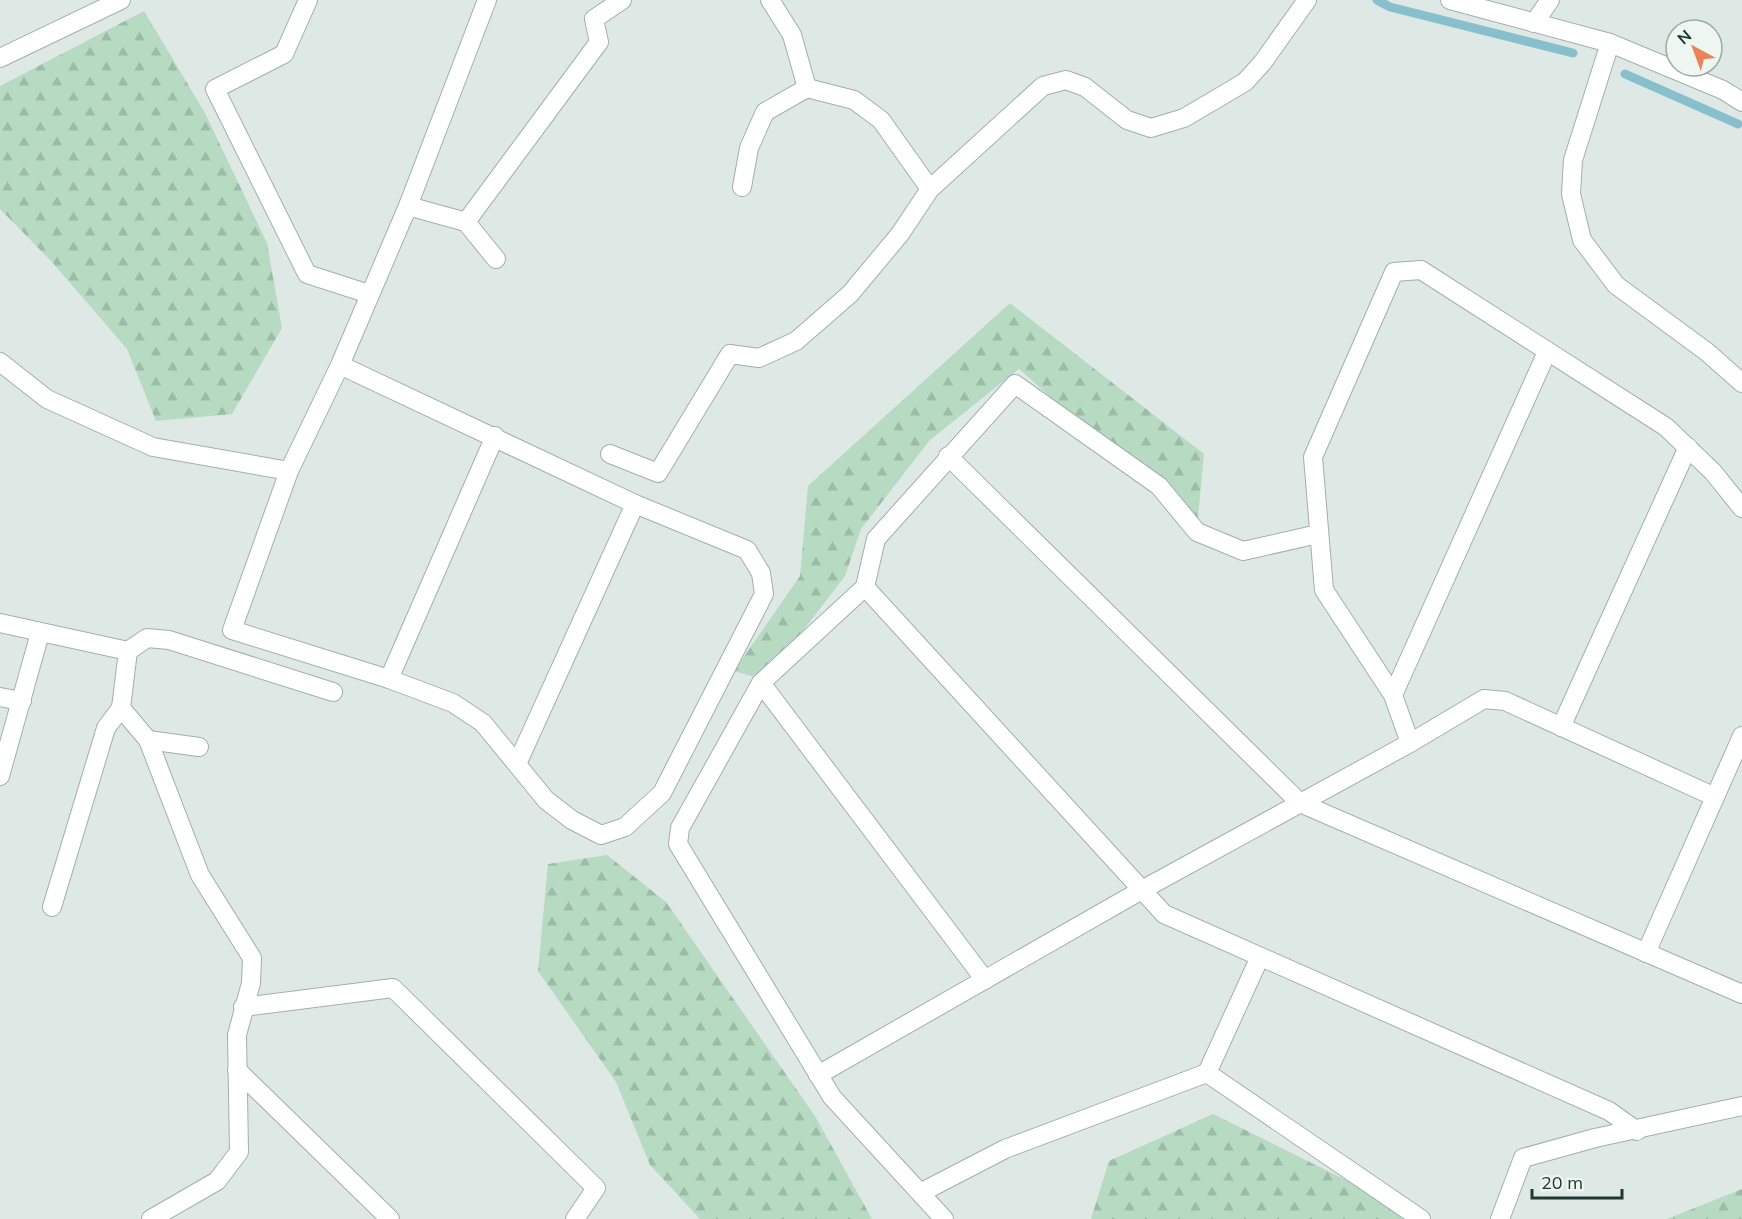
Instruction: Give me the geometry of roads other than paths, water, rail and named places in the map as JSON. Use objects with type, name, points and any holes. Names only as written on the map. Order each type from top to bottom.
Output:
[{"type":"street","points":[[0,58],[121,0]]},
{"type":"street","points":[[308,0],[284,54],[216,89],[307,274],[369,294]]},
{"type":"street","points":[[340,365],[495,436],[635,504],[747,550],[760,573],[764,594],[662,793],[625,827],[601,835],[572,820],[546,800],[483,723],[453,703],[389,679],[232,630],[289,471],[340,365],[408,206],[487,0]]},
{"type":"street","points":[[466,222],[599,42],[594,19],[622,0]]},
{"type":"street","points":[[770,0],[792,35],[807,88]]},
{"type":"street","points":[[610,454],[658,473],[730,354],[759,358],[796,340],[850,294],[900,234],[930,189],[1043,86],[1066,80],[1085,87],[1127,120],[1151,128],[1184,118],[1245,82],[1263,62],[1307,0]]},
{"type":"street","points":[[1450,0],[1610,43],[1723,90],[1742,102]]},
{"type":"street","points":[[1534,22],[1550,0]]},
{"type":"street","points":[[1610,43],[1573,160],[1571,194],[1582,240],[1616,285],[1707,352],[1742,383]]},
{"type":"street","points":[[742,187],[749,148],[765,112],[807,88],[854,100],[881,120],[930,189]]},
{"type":"street","points":[[408,206],[466,222],[496,260]]},
{"type":"street","points":[[1410,743],[1393,695],[1324,590],[1313,458],[1394,272],[1421,270],[1666,427],[1688,447],[1742,508]]},
{"type":"street","points":[[1393,695],[1547,352]]},
{"type":"street","points":[[0,362],[47,399],[153,447],[289,471]]},
{"type":"street","points":[[944,1219],[922,1192],[832,1097],[678,844],[680,828],[761,683],[865,587],[876,540],[948,456],[1015,384],[1159,486],[1197,532],[1243,551],[1318,534]]},
{"type":"street","points":[[389,679],[495,436]]},
{"type":"street","points":[[1561,727],[1688,447]]},
{"type":"street","points":[[948,456],[1300,803],[1742,994]]},
{"type":"street","points":[[517,764],[635,504]]},
{"type":"street","points":[[865,587],[1140,891],[1164,914],[1259,959],[1609,1112],[1637,1131]]},
{"type":"street","points":[[0,623],[128,651],[147,638],[169,640],[333,692]]},
{"type":"street","points":[[0,776],[40,633]]},
{"type":"street","points":[[51,907],[106,728],[121,708],[128,651]]},
{"type":"street","points":[[761,683],[985,980]]},
{"type":"street","points":[[0,697],[22,701]]},
{"type":"street","points":[[818,1075],[1140,891],[1410,743],[1484,699],[1505,701],[1715,797]]},
{"type":"street","points":[[121,708],[148,740],[200,874],[252,958],[251,983],[237,1035],[239,1152],[217,1181],[154,1218]]},
{"type":"street","points":[[1646,953],[1742,736]]},
{"type":"street","points":[[148,740],[199,747]]},
{"type":"street","points":[[922,1192],[1005,1149],[1207,1073],[1259,959]]},
{"type":"street","points":[[243,1007],[393,988],[596,1188],[575,1219]]},
{"type":"street","points":[[237,1070],[390,1219]]},
{"type":"street","points":[[1207,1073],[1421,1219]]},
{"type":"street","points":[[1500,1219],[1523,1158],[1595,1138],[1637,1131],[1742,1106]]},
{"type":"waterway","points":[[1377,0],[1390,7],[1573,53]]},
{"type":"waterway","points":[[1625,74],[1738,124]]}]
